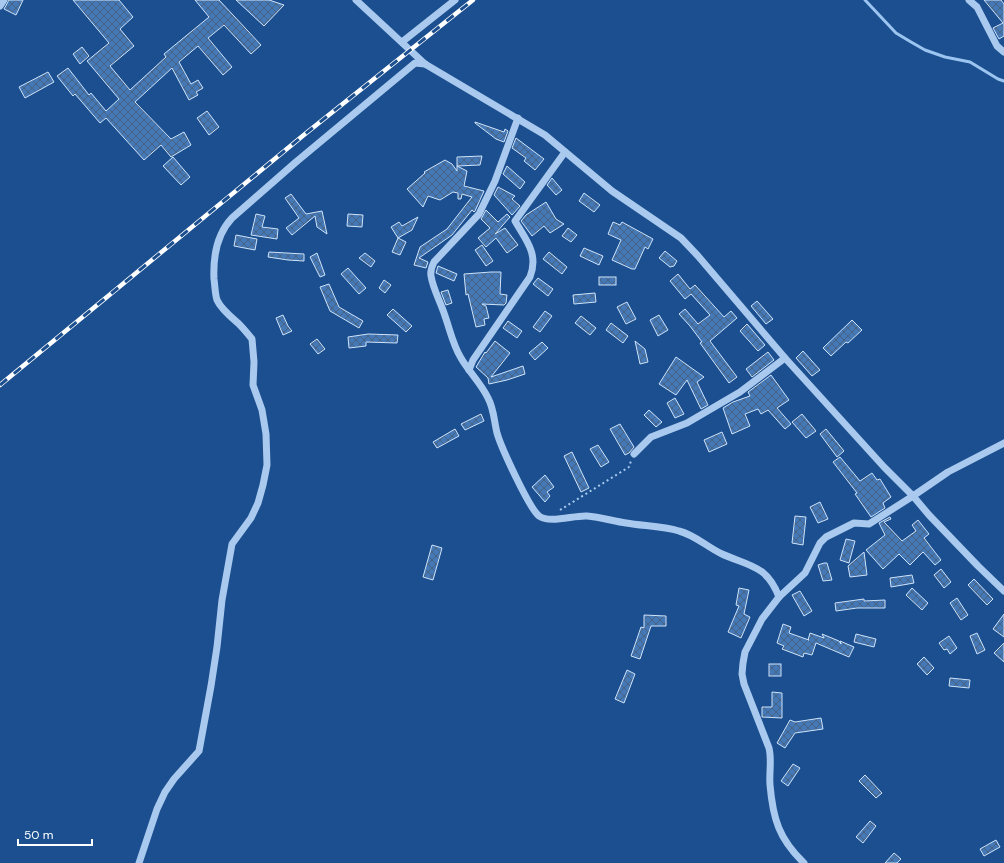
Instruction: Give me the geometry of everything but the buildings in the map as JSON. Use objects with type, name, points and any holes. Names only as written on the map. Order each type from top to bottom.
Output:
[{"type":"street","points":[[0,6],[4,0]]},
{"type":"street","points":[[356,0],[425,64],[545,134],[590,174],[612,191],[681,238],[785,358],[884,467],[913,496],[945,532],[1004,591]]},
{"type":"street","points":[[402,42],[454,0]]},
{"type":"street","points":[[968,0],[977,7],[997,46],[1004,52]]},
{"type":"street","points":[[139,863],[157,809],[165,792],[174,779],[199,751],[232,544],[250,518],[258,503],[267,465],[266,434],[262,410],[253,384],[254,362],[252,340],[218,301],[215,288],[215,254],[219,238],[226,225],[232,218],[296,162],[415,63],[425,64]]},
{"type":"street","points":[[518,118],[496,181],[482,209],[440,255],[431,268],[432,281],[460,358],[488,397],[502,446],[528,501],[540,516],[547,519],[585,516],[598,517],[622,523],[680,531],[698,539],[721,554],[742,561],[764,572],[774,585],[779,597]]},
{"type":"street","points":[[469,370],[473,360],[530,277],[533,268],[531,249],[515,222],[565,152]]},
{"type":"street","points":[[634,454],[651,437],[686,423],[740,392],[785,358]]},
{"type":"street","points":[[804,863],[788,846],[780,834],[775,821],[770,785],[771,756],[748,696],[742,674],[745,652],[762,619],[779,597],[805,573],[820,543],[826,537],[854,523],[869,524],[948,472],[1004,443]]},
{"type":"path","points":[[560,511],[629,467],[634,454]]},
{"type":"waterway","points":[[865,0],[896,33],[911,42],[925,50],[945,57],[970,62],[1004,81]]},
{"type":"railway","points":[[0,385],[305,134],[473,0]]}]
